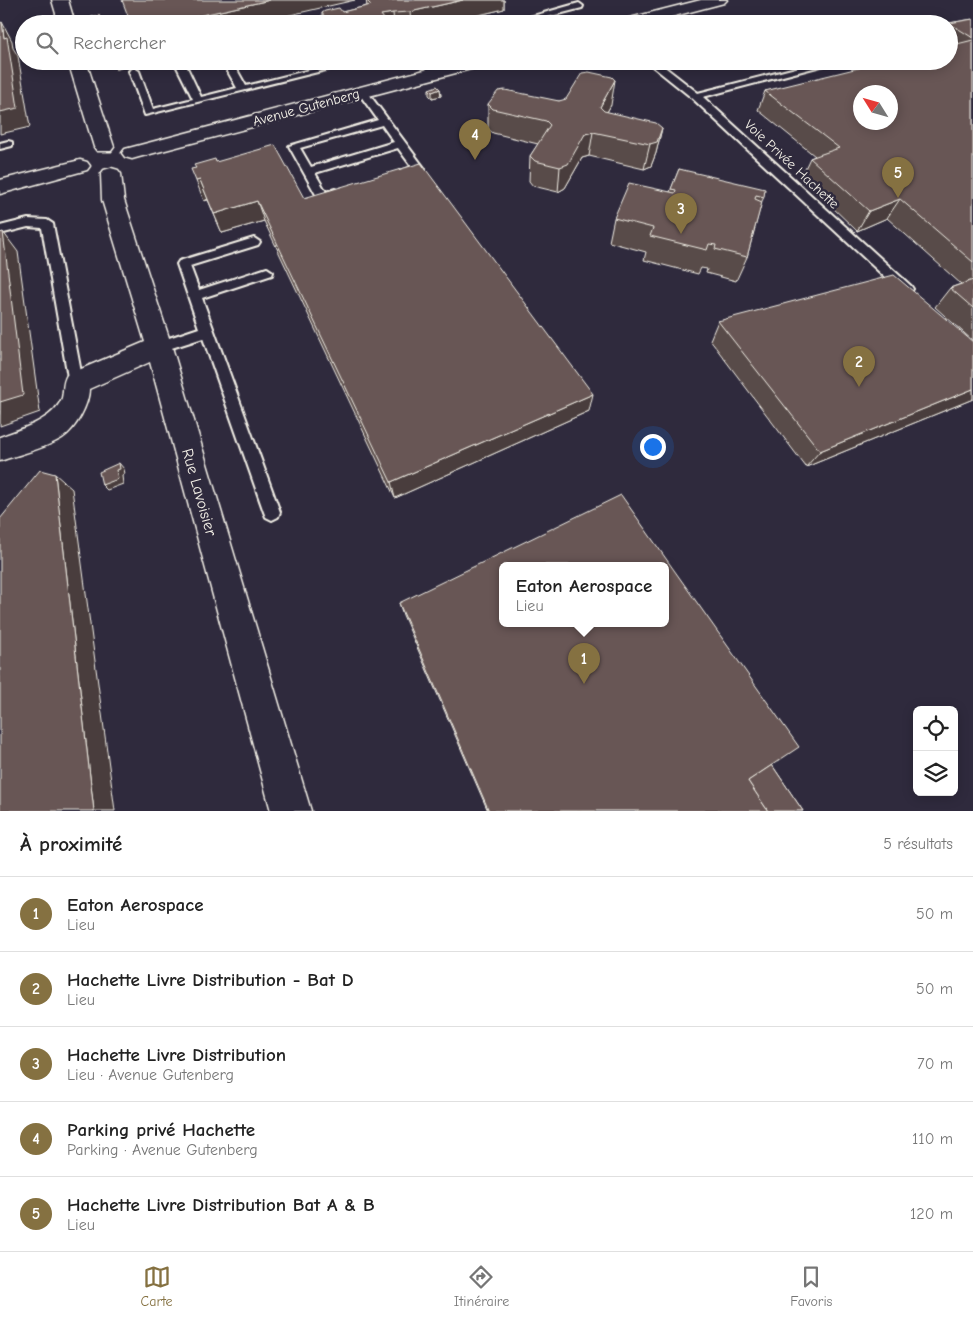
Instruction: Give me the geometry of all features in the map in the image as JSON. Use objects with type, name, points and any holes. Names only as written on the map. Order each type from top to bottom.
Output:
[{"type":"street","points":[[60,0],[64,15]]},
{"type":"street","points":[[643,15],[656,9],[719,0]]},
{"type":"street","name":"Rue Lavoisier","points":[[81,70],[107,160],[113,200],[159,347],[291,811]]},
{"type":"street","name":"Avenue Gutenberg","points":[[132,152],[363,92],[421,70]]},
{"type":"street","points":[[107,160],[89,153],[80,162],[80,166],[82,171],[94,176],[107,160],[118,146],[132,152],[133,157],[126,166],[107,160]]},
{"type":"street","points":[[0,187],[80,166]]},
{"type":"street","points":[[0,449],[53,429],[75,402],[76,383],[159,347]]},
{"type":"lane","points":[[544,15],[580,6]]},
{"type":"lane","points":[[183,70],[198,100]]},
{"type":"lane","points":[[232,70],[242,90]]},
{"type":"lane","points":[[134,71],[149,112],[321,70]]},
{"type":"lane","name":"Voie Privée Hachette","points":[[663,70],[696,96],[915,298]]},
{"type":"lane","points":[[696,96],[800,70]]},
{"type":"lane","points":[[363,92],[418,169],[392,176]]},
{"type":"lane","points":[[349,190],[322,197],[294,146],[384,121]]},
{"type":"lane","points":[[308,170],[400,144]]},
{"type":"lane","points":[[0,230],[28,222],[47,224],[76,383]]},
{"type":"lane","points":[[254,242],[183,264],[272,512]]},
{"type":"lane","points":[[194,296],[267,272]]},
{"type":"lane","points":[[159,347],[207,331]]},
{"type":"building","points":[[122,0],[270,0],[202,15],[128,15]]},
{"type":"building","points":[[366,0],[463,0],[410,12],[381,15],[323,15],[322,13],[339,8],[342,12],[371,5]]},
{"type":"building","points":[[973,19],[973,38],[958,29],[958,22]]},
{"type":"building","points":[[2,22],[4,38],[7,37],[18,108],[0,112],[0,23]]},
{"type":"building","points":[[973,40],[973,262],[900,199],[869,211],[810,158],[839,148],[765,91],[850,70],[958,70],[958,44]]},
{"type":"building","points":[[589,72],[612,77],[615,80],[600,107],[604,111],[656,123],[662,128],[657,142],[650,144],[593,132],[585,134],[568,164],[560,167],[535,161],[530,156],[550,125],[546,121],[493,109],[488,104],[498,91],[505,90],[559,101],[566,99],[582,73]]},
{"type":"building","points":[[437,86],[440,89],[432,92],[429,89]]},
{"type":"building","points":[[275,145],[304,198],[421,163],[593,394],[391,482],[257,201],[214,214],[200,180],[196,181],[191,169],[196,168],[194,165],[215,159],[216,162]]},
{"type":"building","points":[[679,169],[765,189],[764,197],[756,195],[755,199],[762,202],[747,257],[715,249],[716,245],[709,244],[707,250],[650,236],[653,228],[614,218],[629,183],[675,193],[676,190],[671,189]]},
{"type":"building","points":[[3,232],[23,395],[0,402],[0,233]]},
{"type":"building","points":[[894,275],[973,342],[973,389],[820,451],[718,321]]},
{"type":"building","points":[[973,280],[973,308],[950,288]]},
{"type":"building","points":[[119,463],[120,469],[116,470],[118,479],[102,485],[99,472]]},
{"type":"building","points":[[40,470],[55,474],[94,811],[0,811],[0,519]]},
{"type":"building","points":[[621,495],[668,562],[499,562],[499,627],[669,627],[669,563],[799,747],[748,781],[768,811],[489,811],[399,603]]},
{"type":"building","points":[[772,765],[803,811],[768,811],[748,781]]},
{"type":"place","name":"Parking privé Hachette","points":[[475,160]]},
{"type":"place","name":"Hachette Livre Distribution Bat A & B","points":[[898,198]]},
{"type":"place","name":"Hachette Livre Distribution","points":[[681,234]]},
{"type":"place","name":"Hachette Livre Distribution - Bat D","points":[[859,387]]},
{"type":"place","name":"Eaton Aerospace","points":[[584,684]]}]
